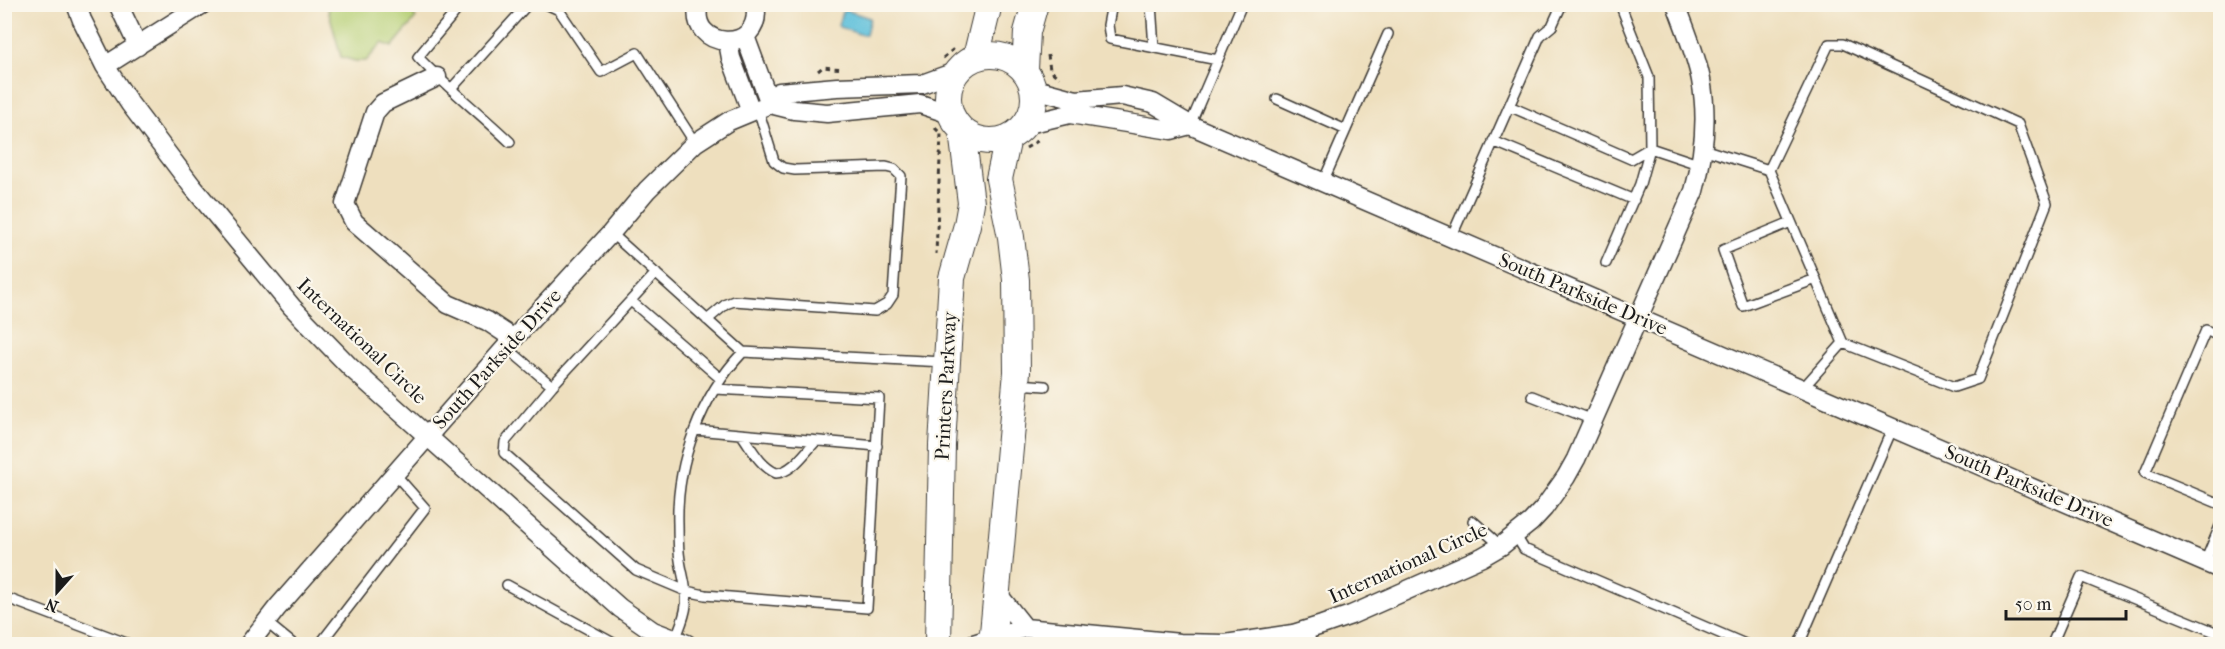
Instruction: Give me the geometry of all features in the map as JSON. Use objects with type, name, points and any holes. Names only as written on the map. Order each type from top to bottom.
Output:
[{"type":"main road","points":[[968,50],[989,4]]},
{"type":"main road","points":[[986,643],[997,593],[1016,384],[1016,280],[1011,237],[999,179],[1026,138],[1033,111],[1027,32],[1035,4]]},
{"type":"main road","name":"South Parkside Drive","points":[[947,66],[971,58],[968,50]]},
{"type":"main road","name":"South Parkside Drive","points":[[968,50],[1012,58],[1030,79]]},
{"type":"main road","points":[[947,66],[947,93],[956,123],[979,140],[998,141],[1026,138]]},
{"type":"main road","name":"Printers Parkway","points":[[938,645],[941,474],[952,278],[971,203],[956,123]]},
{"type":"street","name":"International Circle","points":[[76,4],[105,66],[130,104],[192,186],[279,292],[351,368],[651,638],[681,642]]},
{"type":"street","points":[[118,4],[138,46]]},
{"type":"street","points":[[105,66],[202,4]]},
{"type":"street","points":[[699,4],[698,19],[703,29],[718,40],[736,39],[752,28],[755,19],[755,4]]},
{"type":"street","name":"International Circle","points":[[986,643],[1025,628],[1199,644],[1310,637],[1351,615],[1482,557],[1508,541],[1532,522],[1561,485],[1576,459],[1694,191],[1702,157],[1705,125],[1701,80],[1676,4]]},
{"type":"street","points":[[736,39],[731,57],[760,108],[827,113],[920,104],[956,123]]},
{"type":"street","name":"South Parkside Drive","points":[[249,645],[266,622],[510,343],[611,233],[647,190],[695,143],[719,127],[760,108],[779,92],[922,84],[947,66]]},
{"type":"street","points":[[437,77],[383,103],[375,112],[345,204],[354,222],[448,304],[487,321],[510,343]]},
{"type":"street","name":"South Parkside Drive","points":[[1030,79],[1076,100],[1122,96],[1153,103],[1190,125],[2213,566]]},
{"type":"street","points":[[1026,138],[1070,114],[1171,130],[1190,125]]},
{"type":"street","points":[[997,593],[1025,628]]},
{"type":"lane","points":[[462,4],[418,57],[510,142]]},
{"type":"lane","points":[[452,88],[528,4]]},
{"type":"lane","points":[[546,4],[559,10],[601,72],[636,53],[695,143]]},
{"type":"lane","points":[[1112,4],[1108,25],[1110,39],[1218,60]]},
{"type":"lane","points":[[1151,4],[1154,48]]},
{"type":"lane","points":[[1190,125],[1242,4]]},
{"type":"lane","points":[[1450,238],[1540,36],[1552,26],[1562,4]]},
{"type":"lane","points":[[1606,262],[1634,200],[1650,148],[1649,77],[1620,4]]},
{"type":"lane","points":[[1323,182],[1388,34]]},
{"type":"lane","points":[[1829,44],[1843,44],[2018,124],[2047,203],[1978,379],[1954,387],[1843,344],[1769,170],[1829,44]]},
{"type":"lane","points":[[1277,99],[1346,130]]},
{"type":"lane","points":[[1509,106],[1631,159],[1650,148],[1769,170]]},
{"type":"lane","points":[[707,320],[726,304],[734,301],[875,311],[887,304],[893,295],[900,176],[894,169],[886,167],[795,170],[783,168],[774,161],[760,108]]},
{"type":"lane","points":[[1493,141],[1634,200]]},
{"type":"lane","points":[[1791,222],[1723,250],[1743,306],[1816,279]]},
{"type":"lane","points":[[611,233],[743,352],[948,362]]},
{"type":"lane","points":[[656,273],[552,386],[505,442],[504,453],[636,570],[686,591],[705,595],[867,608],[879,398],[715,389]]},
{"type":"lane","points":[[631,301],[721,379]]},
{"type":"lane","points":[[2220,336],[2206,330],[2145,473],[2220,504]]},
{"type":"lane","points":[[510,343],[552,386]]},
{"type":"lane","points":[[1803,388],[1843,344]]},
{"type":"lane","points":[[681,642],[687,607],[680,558],[678,504],[686,459],[695,430],[715,389],[743,352]]},
{"type":"lane","points":[[1016,384],[1045,386]]},
{"type":"lane","points":[[1532,396],[1593,420]]},
{"type":"lane","points":[[1798,645],[1893,427]]},
{"type":"lane","points":[[695,430],[877,446]]},
{"type":"lane","points":[[742,435],[759,461],[776,473],[787,470],[816,441]]},
{"type":"lane","points":[[320,645],[425,508],[395,474]]},
{"type":"lane","points":[[1473,521],[1524,549],[1745,645]]},
{"type":"lane","points":[[2213,566],[2220,526]]},
{"type":"lane","points":[[2052,645],[2081,577],[2220,634]]},
{"type":"lane","points":[[507,585],[615,645]]},
{"type":"lane","points":[[4,597],[116,642],[129,645]]},
{"type":"lane","points":[[266,622],[293,645]]},
{"type":"path","points":[[1046,48],[1050,70],[1060,80]]},
{"type":"path","points":[[947,66],[968,50]]},
{"type":"path","points":[[791,91],[823,67],[844,69]]},
{"type":"green space","points":[[327,5],[408,5],[416,18],[392,47],[382,43],[366,61],[355,61],[341,57]]},
{"type":"water","points":[[845,10],[870,18],[866,34],[862,35],[839,27],[842,12]]}]
